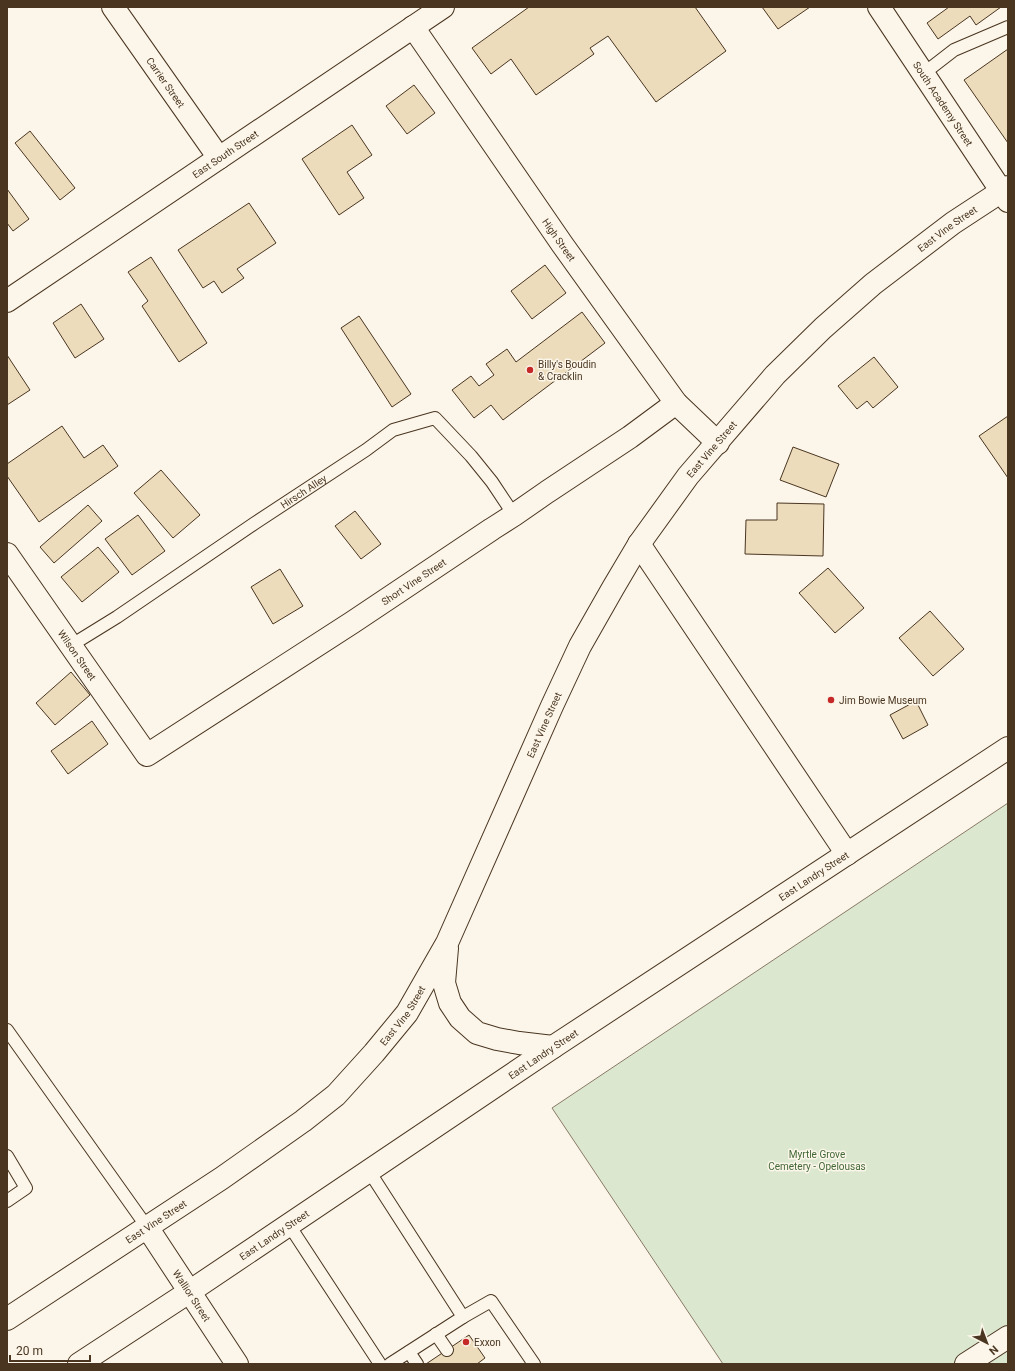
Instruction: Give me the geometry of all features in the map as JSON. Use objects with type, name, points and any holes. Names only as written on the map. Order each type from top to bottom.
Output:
[{"type":"main road","name":"Carrier Street","points":[[113,7],[219,158]]},
{"type":"main road","name":"East South Street","points":[[7,301],[443,7]]},
{"type":"main road","name":"South Academy Street","points":[[879,7],[923,74],[1006,193]]},
{"type":"main road","name":"High Street","points":[[413,26],[562,244],[676,403],[718,443]]},
{"type":"main road","name":"East Vine Street","points":[[7,1319],[228,1174],[303,1121],[336,1095],[374,1053],[407,1013],[447,943],[580,646],[612,588],[639,544],[688,476],[718,443],[775,374],[823,328],[879,279],[952,223],[1006,193]]},
{"type":"main road","name":"Short Vine Street","points":[[147,755],[514,516],[546,492],[630,437],[676,403]]},
{"type":"main road","points":[[639,544],[846,854]]},
{"type":"main road","name":"Wilson Street","points":[[7,554],[147,755]]},
{"type":"main road","name":"East Landry Street","points":[[79,1364],[289,1225],[553,1046],[1008,748]]},
{"type":"main road","points":[[447,943],[444,983],[450,1003],[460,1018],[477,1033],[519,1044],[553,1046]]},
{"type":"main road","name":"Wallior Street","points":[[147,1227],[237,1364]]},
{"type":"main road","points":[[966,1364],[1008,1337]]},
{"type":"lane","points":[[923,74],[954,50],[1008,27]]},
{"type":"lane","name":"Hirsch Alley","points":[[70,646],[117,617],[255,523],[366,450],[393,430],[436,418],[471,456],[492,482],[514,516]]},
{"type":"lane","points":[[7,1030],[12,1046],[147,1227]]},
{"type":"lane","points":[[7,1156],[26,1188],[7,1201]]},
{"type":"lane","points":[[369,1171],[463,1317]]},
{"type":"lane","points":[[289,1225],[380,1364]]},
{"type":"lane","points":[[390,1364],[492,1300],[529,1362]]},
{"type":"lane","points":[[436,1334],[447,1350]]},
{"type":"lane","points":[[409,1352],[417,1364]]},
{"type":"green space","name":"Myrtle Grove Cemetery - Opelousas","points":[[1008,803],[1008,1364],[723,1364],[552,1108]]},
{"type":"building","points":[[529,7],[695,7],[726,51],[656,102],[608,36],[590,48],[594,54],[536,95],[511,59],[491,74],[472,48]]},
{"type":"building","points":[[762,7],[810,7],[778,29]]},
{"type":"building","points":[[949,7],[1001,7],[976,25],[970,16],[938,39],[927,23]]},
{"type":"building","points":[[1008,49],[1008,143],[964,80]]},
{"type":"building","points":[[414,85],[435,113],[407,134],[386,106]]},
{"type":"building","points":[[352,125],[372,155],[347,172],[364,198],[339,215],[302,159]]},
{"type":"building","points":[[30,131],[75,188],[60,200],[15,143]]},
{"type":"building","points":[[7,189],[29,219],[13,231],[7,223]]},
{"type":"building","points":[[249,203],[276,243],[237,269],[244,278],[222,293],[214,281],[203,288],[178,250]]},
{"type":"building","points":[[151,257],[207,343],[179,362],[142,306],[148,301],[128,272]]},
{"type":"building","points":[[545,265],[566,293],[532,319],[511,291]]},
{"type":"building","points":[[81,304],[104,339],[75,358],[53,323]]},
{"type":"building","name":"Billy's Boudin & Cracklin","points":[[582,312],[605,343],[503,420],[491,405],[474,418],[452,390],[471,376],[479,386],[494,375],[486,364],[507,349],[516,362]]},
{"type":"building","points":[[359,316],[411,394],[392,407],[341,328]]},
{"type":"building","points":[[7,355],[30,390],[7,405]]},
{"type":"building","points":[[874,357],[898,387],[873,408],[867,401],[857,409],[838,386]]},
{"type":"building","points":[[1008,416],[1008,478],[979,436]]},
{"type":"building","points":[[62,426],[84,458],[103,445],[118,466],[39,522],[7,476],[7,464]]},
{"type":"building","points":[[793,447],[839,464],[826,497],[780,480]]},
{"type":"building","points":[[161,470],[200,515],[173,538],[134,493]]},
{"type":"building","points":[[777,503],[824,504],[823,556],[745,554],[746,520],[777,520]]},
{"type":"building","points":[[88,505],[102,521],[54,563],[40,547]]},
{"type":"building","points":[[355,511],[381,544],[361,559],[335,526]]},
{"type":"building","points":[[138,515],[165,551],[132,575],[105,539]]},
{"type":"building","points":[[98,547],[119,572],[82,602],[61,577]]},
{"type":"building","points":[[828,568],[864,608],[835,633],[799,593]]},
{"type":"building","points":[[280,569],[303,606],[273,624],[251,587]]},
{"type":"building","points":[[930,611],[964,649],[933,676],[899,638]]},
{"type":"building","points":[[71,672],[90,695],[55,725],[36,703]]},
{"type":"building","points":[[916,701],[928,725],[903,739],[890,715]]},
{"type":"building","points":[[92,721],[108,744],[68,774],[51,751]]},
{"type":"building","name":"Exxon","points":[[469,1335],[485,1358],[477,1364],[426,1364]]},
{"type":"place","name":"Billy's Boudin & Cracklin","points":[[530,370]]},
{"type":"place","name":"Jim Bowie Museum","points":[[831,700]]},
{"type":"place","name":"Exxon","points":[[466,1342]]}]
